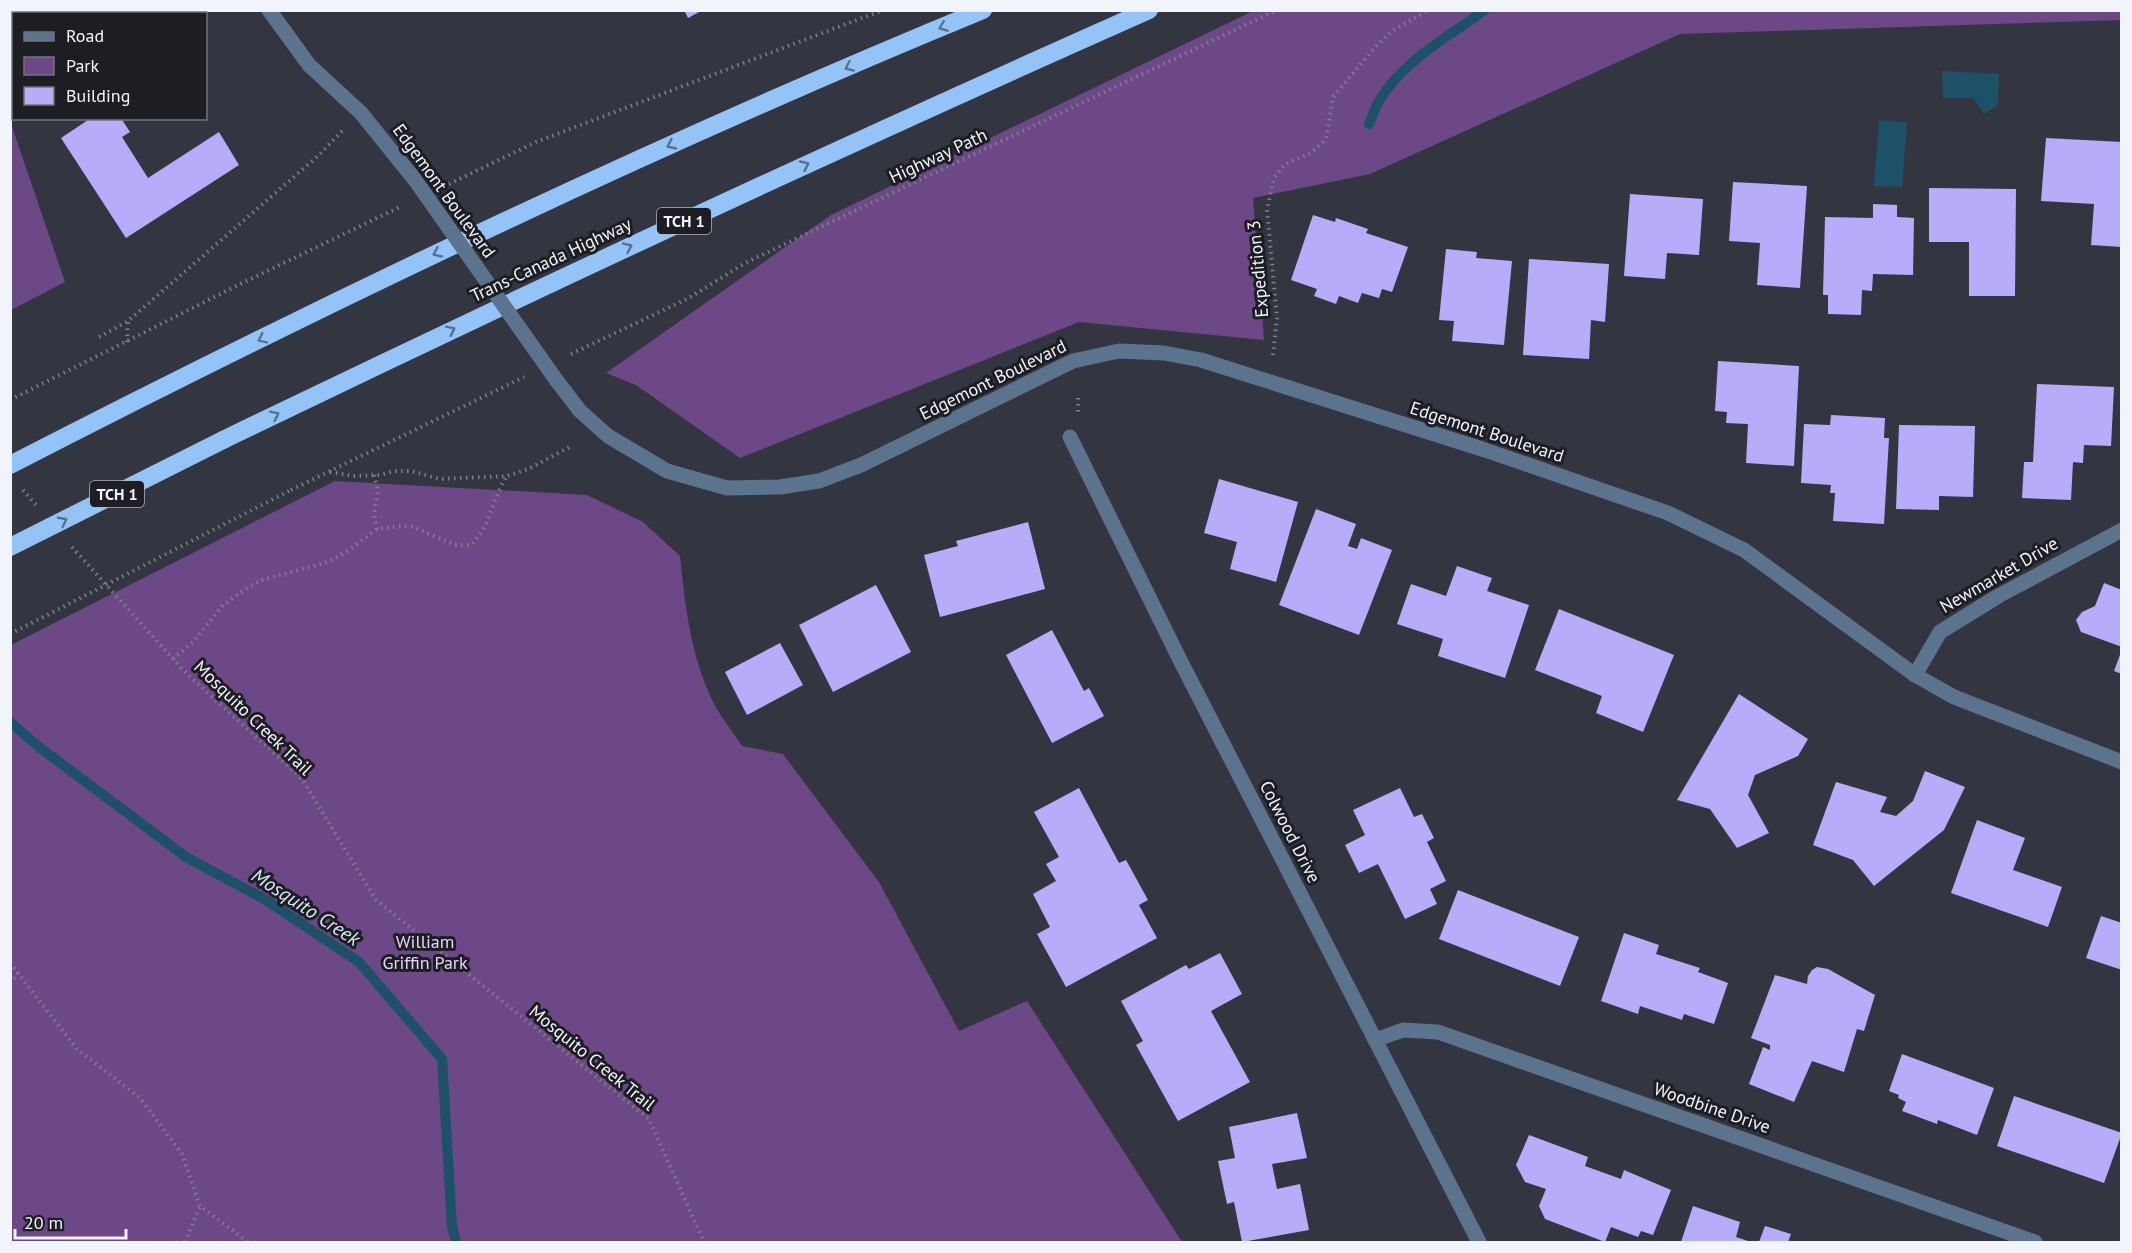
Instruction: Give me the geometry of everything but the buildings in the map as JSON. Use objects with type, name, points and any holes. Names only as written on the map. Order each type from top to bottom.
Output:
[{"type":"highway","points":[[10,465],[150,393],[432,255],[679,141],[983,10]]},
{"type":"highway","name":"Trans-Canada Highway","points":[[10,547],[223,440],[475,318],[936,105],[1149,10]]},
{"type":"highway","points":[[10,454],[150,393]]},
{"type":"street","name":"Edgemont Boulevard","points":[[269,10],[309,65],[361,113],[415,180],[580,411],[608,436],[667,471],[727,488],[780,487],[819,480],[861,465],[1073,361],[1119,351],[1164,352],[1201,360],[1485,450],[1668,513],[1744,550],[1915,675],[1954,698],[2121,762]]},
{"type":"street","name":"Colwood Drive","points":[[1070,437],[1180,660],[1479,1242]]},
{"type":"street","name":"Newmarket Drive","points":[[1915,675],[1940,632],[2000,595],[2121,530]]},
{"type":"street","name":"Woodbine Drive","points":[[1374,1040],[1402,1030],[1438,1032],[2035,1242]]},
{"type":"path","points":[[441,188],[536,142],[883,10]]},
{"type":"path","name":"Highway Path","points":[[562,359],[689,298],[745,263],[1276,10]]},
{"type":"path","name":"Expedition 3","points":[[1270,383],[1277,318],[1267,210],[1274,178],[1285,164],[1311,153],[1326,139],[1333,97],[1375,47],[1392,31],[1429,10]]},
{"type":"path","points":[[99,337],[128,321],[318,156],[361,113]]},
{"type":"path","points":[[10,400],[234,287],[409,203]]},
{"type":"path","points":[[128,321],[128,342]]},
{"type":"path","points":[[10,634],[328,471],[530,374]]},
{"type":"path","points":[[328,471],[353,476],[374,476],[411,471],[440,479],[507,476],[528,469],[572,446]]},
{"type":"path","points":[[374,476],[378,490],[374,513],[377,529]]},
{"type":"path","points":[[173,659],[194,641],[223,605],[249,586],[262,580],[328,562],[377,529],[413,527],[455,545],[471,545],[486,526],[500,486],[507,476]]},
{"type":"path","points":[[18,484],[40,510]]},
{"type":"path","name":"Mosquito Creek Trail","points":[[70,545],[173,659],[302,779],[376,900],[649,1119],[704,1242]]},
{"type":"path","points":[[10,963],[77,1049],[140,1098],[182,1154],[200,1206],[248,1242]]},
{"type":"path","points":[[10,983],[18,973]]},
{"type":"path","points":[[185,1242],[200,1206]]},
{"type":"green space","points":[[2121,10],[2122,20],[1680,34],[1370,174],[1253,198],[1264,340],[1079,322],[740,458],[636,385],[606,373],[831,215],[1253,11]]},
{"type":"green space","points":[[11,124],[65,282],[10,310]]},
{"type":"green space","name":"William Griffin Park","points":[[335,481],[587,495],[643,522],[680,556],[686,609],[703,678],[713,702],[742,746],[783,754],[879,882],[959,1031],[1027,1001],[1182,1242],[11,1242],[11,645]]},
{"type":"water","points":[[1942,71],[1999,74],[1998,105],[1984,114],[1973,98],[1943,98]]},
{"type":"water","points":[[1879,120],[1907,122],[1902,187],[1874,186]]},
{"type":"waterway","points":[[1369,124],[1379,101],[1402,72],[1428,50],[1485,10]]},
{"type":"waterway","name":"Mosquito Creek","points":[[10,722],[39,747],[186,857],[266,900],[359,962],[442,1059],[452,1226],[456,1242]]}]
